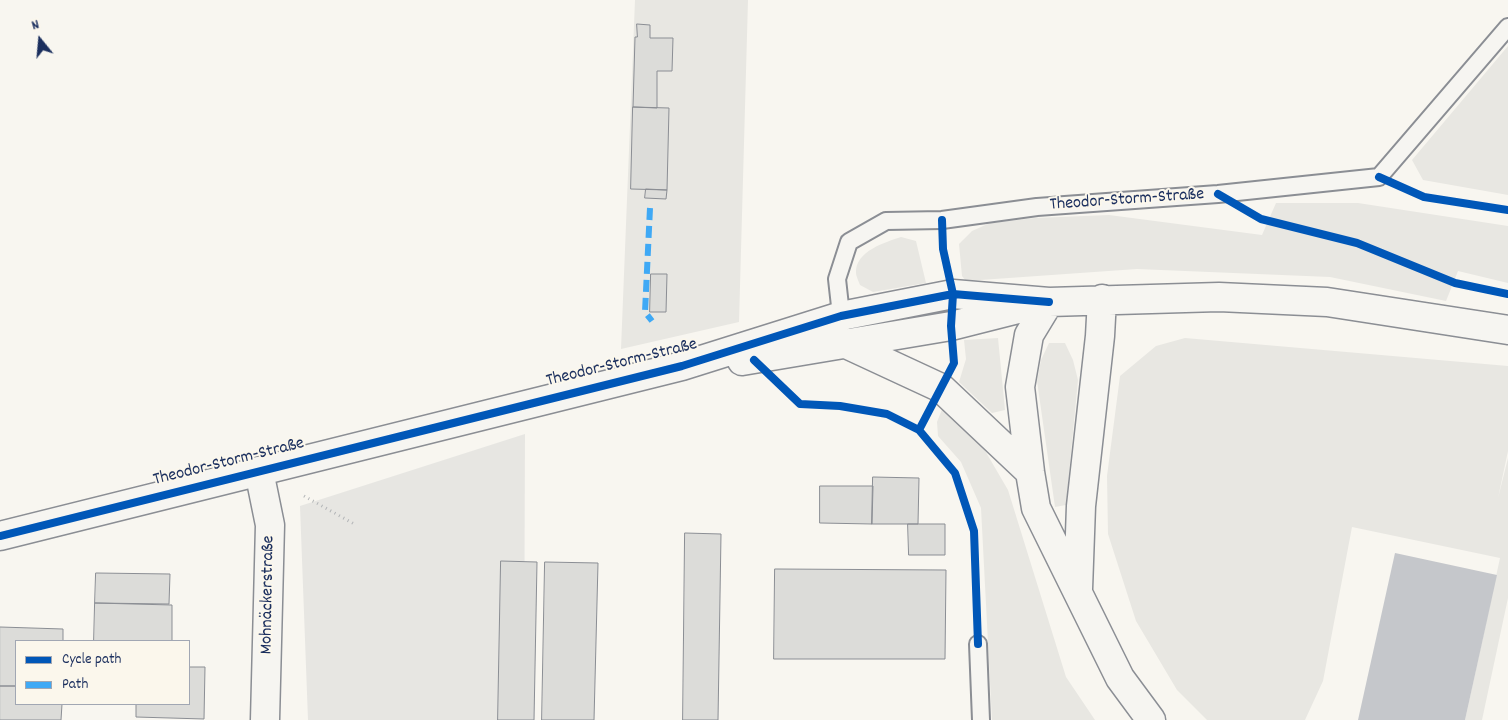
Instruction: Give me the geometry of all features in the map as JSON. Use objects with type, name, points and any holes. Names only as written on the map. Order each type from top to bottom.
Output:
[{"type":"street","name":"Theodor-Storm-Straße","points":[[0,536],[682,366],[841,316],[952,294],[1049,302],[1219,297],[1327,302],[1508,330]]},
{"type":"street","points":[[1077,592],[1081,506],[1100,336],[1102,300]]},
{"type":"street","name":"Theodor-Storm-Straße","points":[[682,366],[754,360],[951,326],[1049,302]]},
{"type":"street","points":[[1049,302],[1029,335],[1020,387],[1036,508],[1120,678],[1151,720]]},
{"type":"street","points":[[844,343],[941,388],[1030,472]]},
{"type":"street","name":"Mohnäckerstraße","points":[[260,471],[270,525],[266,720]]},
{"type":"lane","name":"Theodor-Storm-Straße","points":[[841,316],[836,280],[849,242],[886,221],[942,220],[1037,207],[1218,194],[1379,176],[1508,27]]},
{"type":"lane","points":[[841,316],[844,343]]},
{"type":"lane","points":[[978,644],[981,720]]},
{"type":"path","points":[[260,471],[356,525]]},
{"type":"shaded area","points":[[635,0],[748,0],[739,322],[621,349]]},
{"type":"shaded area","points":[[1508,46],[1508,195],[1423,180],[1412,160]]},
{"type":"shaded area","points":[[1276,203],[1358,203],[1508,226],[1508,283],[1458,271],[1446,301],[1330,277],[1137,269],[966,281],[962,276],[959,244],[972,231],[990,223],[1035,218],[1109,215],[1262,235]]},
{"type":"shaded area","points":[[901,237],[916,241],[926,283],[873,292],[860,285],[856,273],[860,259],[872,249]]},
{"type":"shaded area","points":[[998,338],[1005,410],[992,413],[959,382],[966,359],[964,340]]},
{"type":"shaded area","points":[[1185,338],[1508,366],[1508,451],[1498,498],[1508,458],[1508,598],[1482,720],[1465,720],[1500,558],[1352,527],[1323,681],[1305,720],[1207,720],[1177,690],[1136,621],[1108,534],[1107,476],[1120,376],[1156,346]]},
{"type":"shaded area","points":[[1049,343],[1065,343],[1073,360],[1078,380],[1066,505],[1055,507],[1037,381],[1041,360]]},
{"type":"shaded area","points":[[943,407],[980,442],[1008,490],[1066,677],[1095,720],[992,720],[981,508],[961,462],[938,436],[937,422]]},
{"type":"shaded area","points":[[525,434],[524,705],[502,720],[308,720],[300,506]]},
{"type":"shaded area","points":[[1395,553],[1497,575],[1465,720],[1358,720]]},
{"type":"building","points":[[637,24],[650,25],[650,38],[673,38],[672,71],[657,71],[657,108],[633,107]]},
{"type":"building","points":[[633,107],[669,108],[667,190],[631,189]]},
{"type":"building","points":[[646,189],[667,190],[666,199],[645,198]]},
{"type":"building","points":[[651,274],[667,274],[666,312],[650,312]]},
{"type":"building","points":[[873,477],[919,478],[918,524],[872,524]]},
{"type":"building","points":[[820,486],[873,486],[872,524],[820,523]]},
{"type":"building","points":[[908,524],[945,524],[945,555],[909,555]]},
{"type":"building","points":[[685,533],[721,534],[718,720],[683,720]]},
{"type":"building","points":[[501,561],[537,562],[534,720],[498,720]]},
{"type":"building","points":[[545,562],[598,563],[594,720],[542,720]]},
{"type":"building","points":[[775,569],[946,570],[945,659],[774,659]]},
{"type":"building","points":[[96,573],[170,574],[169,604],[95,603]]},
{"type":"building","points":[[95,603],[172,605],[172,640],[94,640]]},
{"type":"building","points":[[0,627],[63,629],[63,640],[15,640],[15,686],[0,686]]},
{"type":"building","points":[[190,667],[205,667],[204,719],[136,717],[136,705],[190,705]]},
{"type":"building","points":[[0,686],[15,686],[15,705],[62,705],[61,720],[0,720]]},
{"type":"marked path","points":[[650,208],[645,312],[652,321]]},
{"type":"cycle path","points":[[1379,177],[1424,197],[1508,210]]},
{"type":"cycle path","points":[[1218,194],[1261,219],[1357,243],[1455,283],[1508,294]]},
{"type":"cycle path","points":[[919,430],[954,363],[951,326],[953,294],[943,249],[942,220]]},
{"type":"cycle path","points":[[0,536],[682,366],[841,316],[953,294],[1049,302]]},
{"type":"cycle path","points":[[754,360],[800,404],[840,406],[887,414],[919,430],[955,473],[974,531],[978,644]]}]
